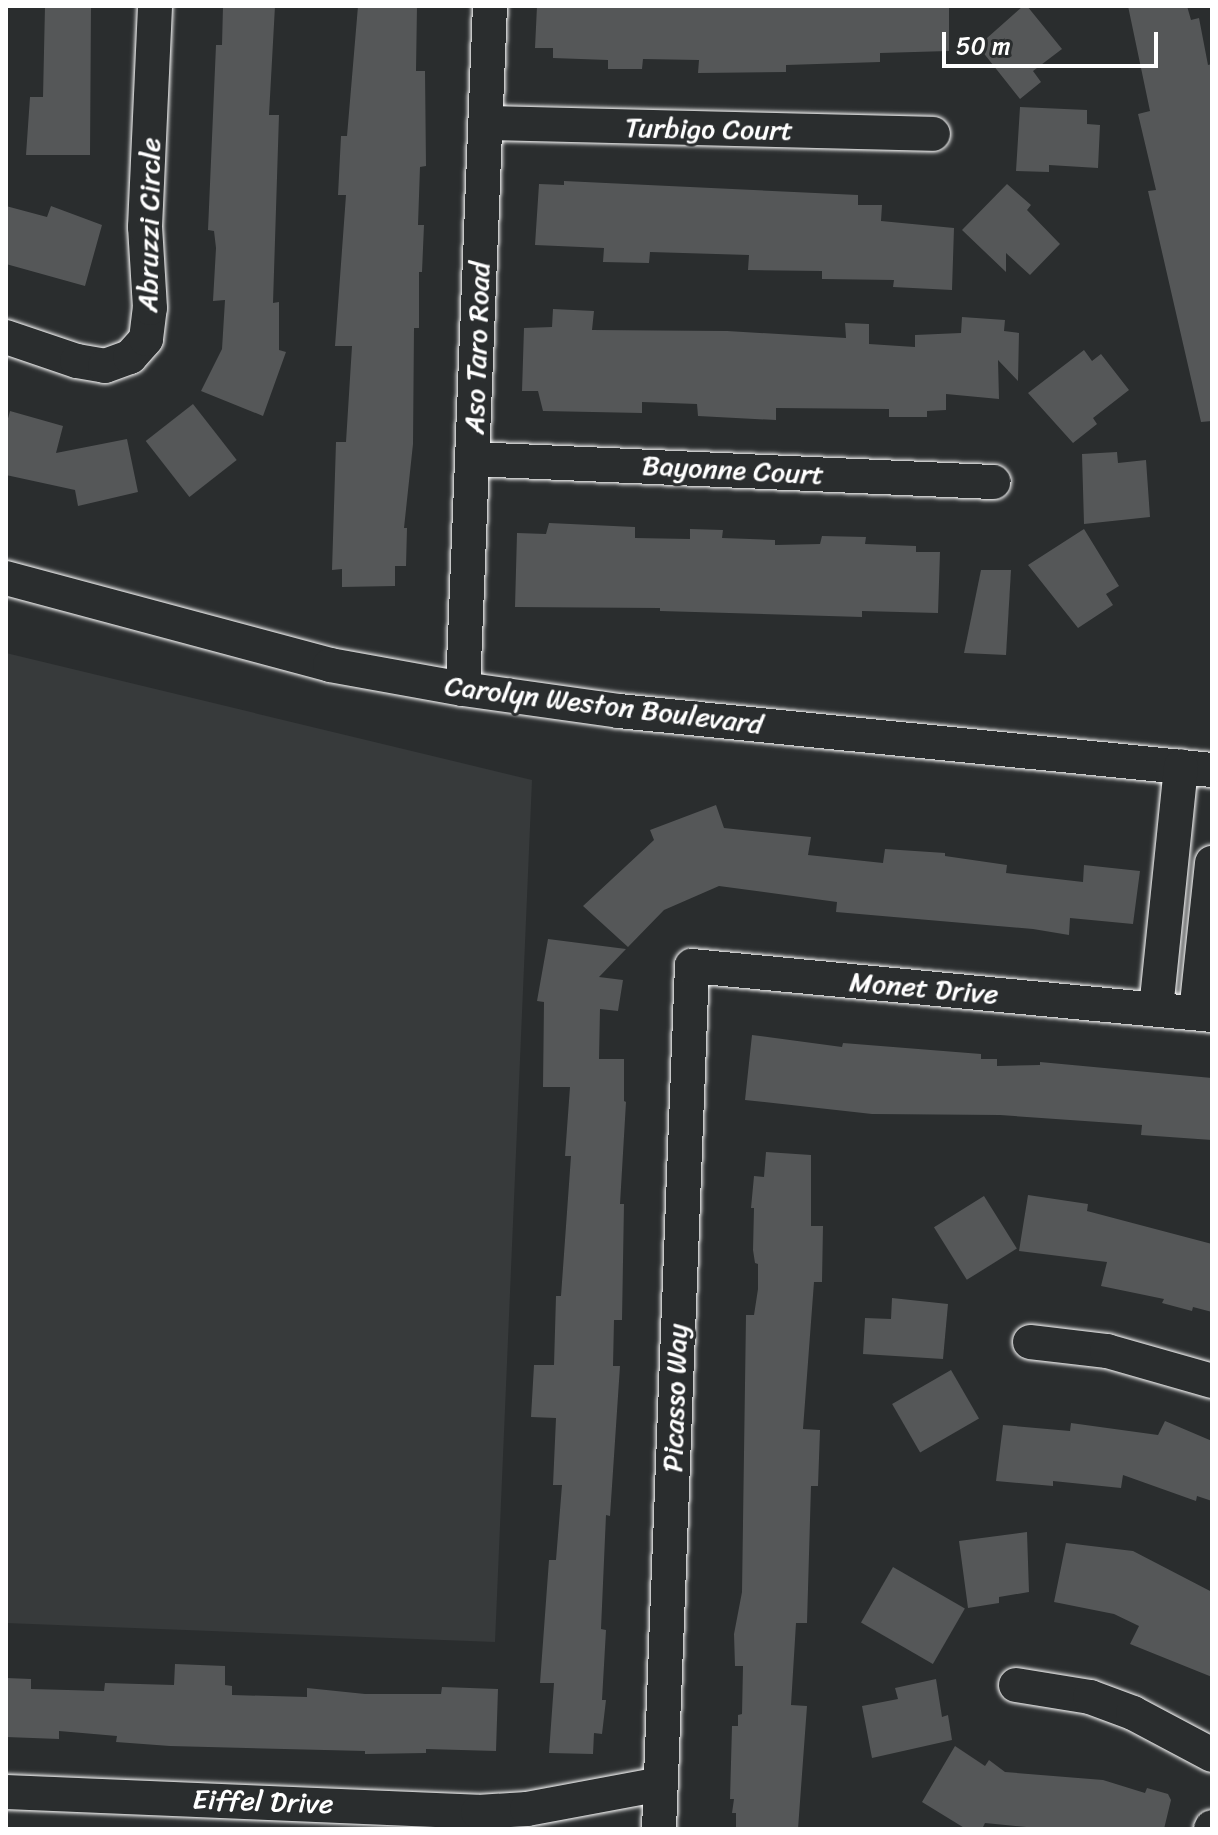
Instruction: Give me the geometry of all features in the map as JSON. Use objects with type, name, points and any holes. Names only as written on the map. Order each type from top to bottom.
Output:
[{"type":"street","name":"Abruzzi Circle","points":[[6,337],[77,361],[105,366],[130,357],[146,339],[150,308],[145,227],[155,6]]},
{"type":"street","name":"Aso Taro Road","points":[[463,689],[490,6]]},
{"type":"street","name":"Turbigo Court","points":[[486,123],[933,134]]},
{"type":"street","name":"Bayonne Court","points":[[472,459],[993,482]]},
{"type":"street","name":"Carolyn Weston Boulevard","points":[[6,578],[330,665],[463,689],[619,711],[1196,768]]},
{"type":"street","points":[[1156,1009],[1196,768]]},
{"type":"street","name":"Monet Drive","points":[[692,966],[1204,1014],[1212,863]]},
{"type":"street","name":"Picasso Way","points":[[659,1829],[692,966]]},
{"type":"street","points":[[1030,1342],[1107,1351],[1212,1381]]},
{"type":"street","points":[[1016,1685],[1090,1697],[1133,1713],[1212,1755]]},
{"type":"street","name":"Eiffel Drive","points":[[6,1792],[329,1817],[527,1809],[660,1784]]},
{"type":"shaded area","points":[[6,653],[532,780],[495,1642],[6,1623]]},
{"type":"building","points":[[45,6],[91,6],[90,155],[26,155],[30,97],[43,97]]},
{"type":"building","points":[[223,6],[275,6],[269,115],[279,115],[273,303],[279,302],[279,350],[286,352],[263,416],[201,391],[222,349],[225,300],[213,301],[216,248],[214,231],[208,230],[216,45],[222,45]]},
{"type":"building","points":[[358,6],[417,6],[416,71],[425,71],[426,166],[420,167],[418,225],[424,225],[422,272],[419,272],[419,328],[414,328],[413,444],[404,528],[407,528],[406,566],[395,566],[395,586],[342,587],[342,569],[332,570],[336,442],[346,442],[352,346],[335,346],[346,195],[338,195],[341,136],[347,136]]},
{"type":"building","points":[[537,6],[949,6],[949,51],[880,53],[880,62],[786,65],[786,72],[698,73],[699,60],[643,59],[642,69],[608,69],[608,60],[553,58],[553,48],[535,48]]},
{"type":"building","points":[[1023,6],[1027,6],[1062,49],[1033,71],[1041,82],[1020,99],[978,46]]},
{"type":"building","points":[[1128,6],[1187,6],[1191,20],[1199,18],[1208,65],[1212,64],[1212,421],[1201,422],[1148,191],[1156,190],[1138,114],[1150,111]]},
{"type":"building","points":[[1020,107],[1087,110],[1087,124],[1100,125],[1098,168],[1049,165],[1049,172],[1016,171]]},
{"type":"building","points":[[564,181],[858,195],[858,205],[882,205],[881,221],[954,228],[952,290],[893,287],[894,280],[822,279],[822,271],[748,270],[749,255],[650,252],[649,263],[603,262],[604,248],[535,245],[539,184],[564,185]]},
{"type":"building","points":[[1007,184],[1031,205],[1027,210],[1060,244],[1030,275],[1006,253],[1006,272],[962,230]]},
{"type":"building","points":[[6,206],[47,217],[51,206],[102,225],[85,286],[6,264]]},
{"type":"building","points":[[553,309],[594,311],[592,330],[727,331],[846,338],[845,323],[869,324],[869,344],[915,347],[915,335],[961,333],[962,317],[1005,320],[1004,331],[1019,333],[1018,381],[998,360],[999,399],[946,394],[946,410],[927,411],[927,417],[889,417],[889,409],[776,408],[776,420],[698,416],[697,404],[642,402],[642,413],[543,411],[538,391],[522,391],[524,328],[552,327]]},
{"type":"building","points":[[1084,350],[1092,361],[1101,354],[1129,390],[1093,418],[1097,424],[1073,443],[1028,393]]},
{"type":"building","points":[[193,404],[237,460],[189,497],[146,441]]},
{"type":"building","points":[[10,411],[63,426],[56,453],[127,439],[138,492],[78,506],[75,490],[6,475],[6,426]]},
{"type":"building","points":[[1117,452],[1118,463],[1146,460],[1150,517],[1084,524],[1082,454]]},
{"type":"building","points":[[549,523],[635,527],[635,538],[690,539],[690,529],[723,530],[722,538],[775,540],[775,545],[820,544],[822,536],[866,537],[865,544],[916,546],[916,552],[940,552],[938,613],[862,611],[862,617],[660,611],[660,608],[515,607],[517,533],[546,534]]},
{"type":"building","points":[[1084,529],[1119,586],[1106,594],[1113,605],[1078,628],[1028,565]]},
{"type":"building","points":[[981,570],[1011,570],[1006,655],[964,653]]},
{"type":"building","points":[[716,805],[724,828],[811,837],[808,855],[883,863],[885,849],[945,853],[945,856],[1007,865],[1006,873],[1083,882],[1084,865],[1140,871],[1133,924],[1070,918],[1069,935],[1033,929],[836,912],[837,902],[719,886],[664,910],[628,947],[583,906],[654,840],[650,830]]},
{"type":"building","points":[[548,939],[626,949],[599,977],[623,980],[618,1011],[600,1009],[599,1059],[624,1059],[626,1102],[620,1204],[624,1204],[622,1320],[614,1320],[613,1366],[620,1366],[610,1516],[606,1515],[601,1629],[606,1630],[602,1700],[606,1700],[602,1734],[594,1733],[593,1754],[549,1753],[554,1683],[540,1683],[549,1560],[556,1560],[562,1485],[553,1485],[556,1418],[531,1417],[534,1365],[554,1365],[556,1296],[561,1296],[571,1156],[565,1156],[570,1087],[543,1087],[544,1002],[537,1001]]},
{"type":"building","points":[[752,1035],[842,1047],[843,1043],[981,1054],[981,1059],[997,1059],[997,1066],[1040,1065],[1040,1062],[1212,1078],[1212,1140],[1141,1135],[1142,1125],[1000,1115],[872,1114],[745,1100]]},
{"type":"building","points":[[766,1152],[811,1155],[811,1226],[823,1226],[822,1282],[814,1282],[803,1429],[820,1430],[818,1486],[811,1486],[807,1623],[796,1623],[791,1705],[807,1706],[798,1829],[736,1829],[736,1813],[732,1813],[734,1799],[730,1799],[732,1726],[738,1726],[738,1715],[742,1714],[743,1666],[735,1666],[734,1634],[742,1592],[746,1315],[754,1315],[758,1289],[758,1264],[755,1263],[753,1250],[754,1208],[751,1208],[754,1176],[764,1177]]},
{"type":"building","points":[[1028,1195],[1088,1204],[1087,1211],[1212,1244],[1212,1312],[1193,1307],[1192,1311],[1162,1303],[1164,1299],[1101,1286],[1107,1262],[1019,1251]]},
{"type":"building","points":[[984,1196],[1017,1249],[967,1280],[934,1227]]},
{"type":"building","points":[[892,1298],[948,1304],[943,1359],[863,1354],[865,1318],[891,1319]]},
{"type":"building","points":[[951,1370],[979,1418],[920,1452],[892,1404]]},
{"type":"building","points":[[1165,1421],[1212,1441],[1212,1501],[1197,1496],[1196,1501],[1123,1475],[1121,1488],[1053,1481],[1053,1486],[996,1481],[1003,1425],[1070,1431],[1071,1423],[1158,1435]]},
{"type":"building","points":[[1027,1532],[1029,1592],[999,1597],[999,1603],[968,1608],[959,1541]]},
{"type":"building","points":[[1066,1543],[1133,1551],[1212,1592],[1212,1677],[1130,1644],[1139,1626],[1114,1614],[1054,1602]]},
{"type":"building","points":[[893,1567],[965,1608],[933,1664],[861,1622]]},
{"type":"building","points":[[175,1664],[225,1666],[225,1685],[232,1686],[232,1695],[307,1697],[307,1688],[365,1694],[441,1694],[442,1687],[498,1689],[496,1751],[426,1749],[426,1753],[365,1754],[365,1751],[170,1746],[116,1742],[117,1736],[59,1731],[59,1739],[6,1737],[6,1678],[31,1679],[31,1689],[104,1691],[105,1683],[174,1685]]},
{"type":"building","points":[[936,1679],[942,1717],[948,1715],[952,1740],[872,1758],[862,1706],[898,1699],[895,1688]]},
{"type":"building","points":[[955,1746],[985,1766],[989,1760],[1005,1772],[1103,1780],[1145,1793],[1147,1788],[1168,1794],[1171,1800],[1164,1829],[1047,1829],[985,1823],[982,1829],[966,1829],[922,1802]]}]
